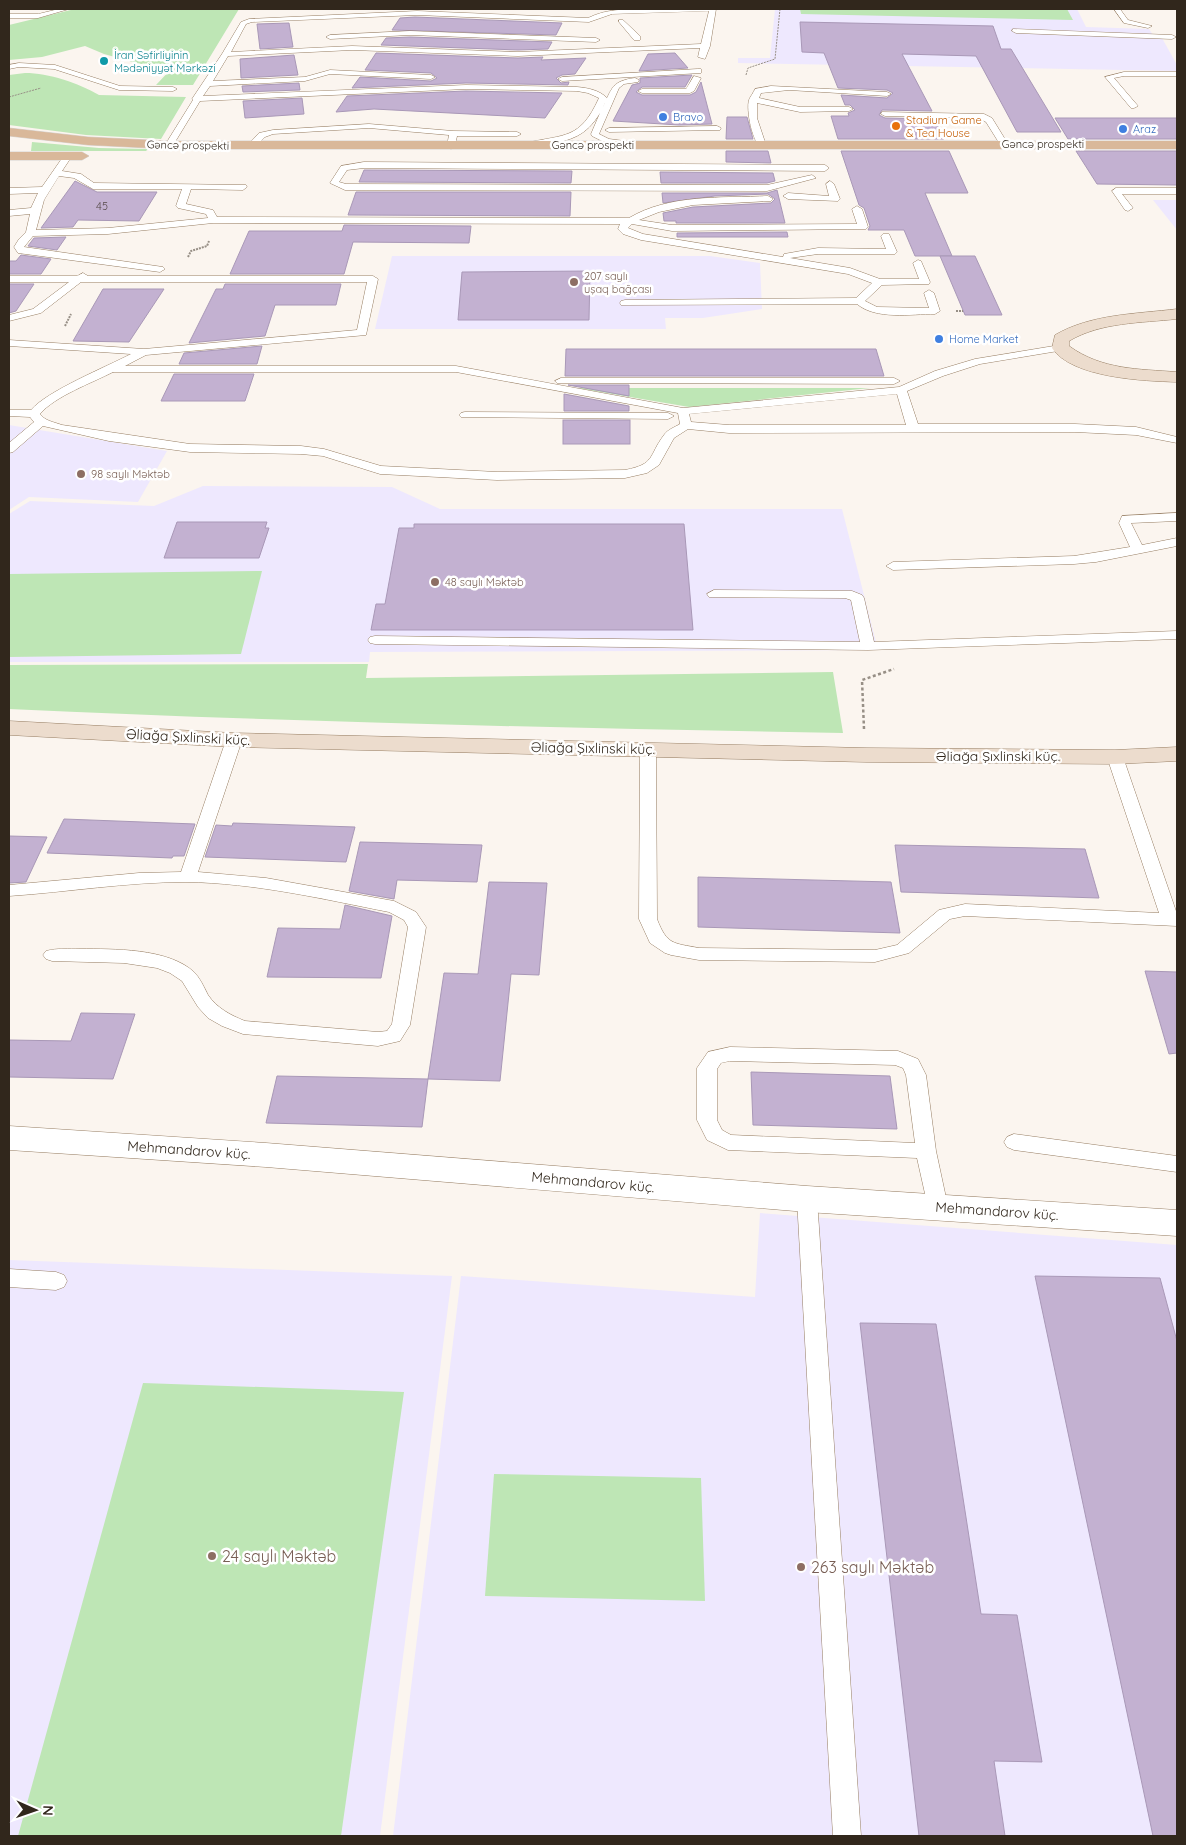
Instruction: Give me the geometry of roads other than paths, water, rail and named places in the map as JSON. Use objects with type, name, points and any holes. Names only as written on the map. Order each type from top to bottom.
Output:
[{"type":"main road","name":"Gəncə prospekti","points":[[9,132],[79,140],[169,145],[251,146],[452,140],[528,145],[1177,145]]},
{"type":"main road","name":"Gəncə prospekti","points":[[118,156],[1177,153]]},
{"type":"main road","points":[[9,156],[98,156]]},
{"type":"main road","points":[[1177,314],[1088,326],[1070,332],[1061,339],[1060,348],[1083,364],[1103,370],[1177,377]]},
{"type":"main road","name":"Əliağa Şıxlinski küç.","points":[[9,728],[234,740],[866,755],[1115,757],[1177,754]]},
{"type":"street","name":"Mehmandarov küç.","points":[[9,1138],[276,1156],[807,1199],[1177,1223]]},
{"type":"lane","points":[[9,16],[38,16],[66,9]]},
{"type":"lane","points":[[320,37],[410,33],[585,30],[600,14],[612,12],[713,9],[706,46],[698,75],[691,89],[687,91],[642,91]]},
{"type":"lane","points":[[1117,9],[1129,24],[1173,32]]},
{"type":"lane","points":[[169,145],[196,99],[226,54],[243,23],[263,19],[425,13],[585,30],[604,40]]},
{"type":"lane","points":[[622,21],[633,39],[646,38]]},
{"type":"lane","points":[[1016,31],[1173,32]]},
{"type":"lane","points":[[1173,32],[1177,44]]},
{"type":"lane","points":[[699,36],[708,35]]},
{"type":"lane","points":[[232,42],[242,41]]},
{"type":"lane","points":[[226,54],[321,53],[381,48],[518,54],[706,46]]},
{"type":"lane","points":[[9,67],[19,65],[55,67],[119,88],[173,89]]},
{"type":"lane","points":[[206,84],[305,79],[328,68],[436,78]]},
{"type":"lane","points":[[1134,106],[1110,77],[1124,74],[1177,74]]},
{"type":"lane","points":[[549,79],[698,75]]},
{"type":"lane","points":[[636,145],[610,142],[599,138],[595,134],[616,87],[628,80],[698,75]]},
{"type":"lane","points":[[455,79],[539,80]]},
{"type":"lane","points":[[466,87],[494,80]]},
{"type":"lane","points":[[196,99],[408,88],[466,87],[589,90],[603,98],[589,126],[581,132],[565,139],[528,145]]},
{"type":"lane","points":[[408,88],[555,98]]},
{"type":"lane","points":[[762,145],[752,114],[753,100],[758,91],[779,88],[887,94]]},
{"type":"lane","points":[[753,100],[798,109],[849,109]]},
{"type":"lane","points":[[885,114],[981,116],[989,120],[1004,144]]},
{"type":"lane","points":[[251,146],[262,135],[273,132],[342,127],[369,126],[452,140],[517,134]]},
{"type":"lane","points":[[609,130],[717,128]]},
{"type":"lane","points":[[666,129],[667,145]]},
{"type":"lane","points":[[31,233],[33,212],[43,190],[68,156]]},
{"type":"lane","points":[[788,196],[802,191],[812,178],[826,168],[832,158]]},
{"type":"lane","points":[[812,178],[767,188],[345,187],[334,183],[344,168],[364,165],[826,168]]},
{"type":"lane","points":[[57,173],[77,176],[83,179],[86,184],[93,186],[243,187]]},
{"type":"lane","points":[[830,184],[834,199],[788,196],[703,202],[666,207],[643,214],[629,221],[624,225],[623,229],[626,232],[641,236],[850,271],[880,282],[925,282],[918,264]]},
{"type":"lane","points":[[187,187],[181,206],[210,212],[213,220]]},
{"type":"lane","points":[[9,191],[43,190]]},
{"type":"lane","points":[[1128,208],[1116,191],[1177,191]]},
{"type":"lane","points":[[226,278],[21,251],[19,247],[22,241],[31,233],[108,231],[213,220],[629,221],[672,228],[863,227],[857,209]]},
{"type":"lane","points":[[9,213],[33,212]]},
{"type":"lane","points":[[777,258],[818,251],[892,252],[886,236]]},
{"type":"lane","points":[[9,318],[37,311],[81,279],[92,261]]},
{"type":"lane","points":[[9,279],[373,279],[362,332],[144,352],[9,343]]},
{"type":"lane","points":[[859,301],[880,282]]},
{"type":"lane","points":[[624,303],[859,301],[868,308],[877,310],[935,311],[929,293]]},
{"type":"lane","points":[[465,415],[684,417],[901,390],[918,381],[969,363],[1032,351],[1060,348]]},
{"type":"lane","points":[[9,449],[38,418],[48,402],[144,352]]},
{"type":"lane","points":[[109,369],[456,369],[562,388],[729,429],[1084,429],[1136,431],[1177,440]]},
{"type":"lane","points":[[562,388],[561,380],[918,381]]},
{"type":"lane","points":[[901,390],[913,428]]},
{"type":"lane","points":[[9,413],[38,418],[89,434],[159,445],[190,448],[301,450],[324,453],[380,470],[498,476],[617,474],[643,470],[654,462],[669,436],[684,417]]},
{"type":"lane","points":[[1138,550],[1125,523],[1127,519],[1177,517]]},
{"type":"lane","points":[[893,566],[1074,560],[1177,542]]},
{"type":"lane","points":[[714,594],[847,594],[857,598],[868,646]]},
{"type":"lane","points":[[375,640],[868,646],[1177,635]]},
{"type":"lane","points":[[188,877],[234,740]]},
{"type":"lane","points":[[648,750],[648,919],[656,939],[671,949],[699,954],[875,956],[903,949],[945,914],[965,910],[1174,920],[1115,757]]},
{"type":"lane","points":[[9,891],[139,878],[231,878],[394,907],[410,916],[417,927],[401,1025],[393,1036],[378,1039],[243,1027],[223,1019],[208,1007],[187,976],[165,963],[139,958],[52,954]]},
{"type":"lane","points":[[926,1151],[728,1142],[714,1135],[707,1120],[707,1068],[715,1057],[730,1054],[898,1058],[910,1064],[916,1075],[926,1151],[938,1207]]},
{"type":"lane","points":[[1014,1142],[1177,1164]]},
{"type":"lane","points":[[807,1199],[846,1836]]},
{"type":"lane","points":[[9,1278],[56,1280]]},
{"type":"place","name":"İran Səfirliyinin Mədəniyyət Mərkəzi","points":[[104,61]]},
{"type":"place","name":"Bravo","points":[[663,117]]},
{"type":"place","name":"Stadium Game & Tea House","points":[[896,126]]},
{"type":"place","name":"Araz","points":[[1123,129]]},
{"type":"place","name":"207 saylı uşaq bağçası","points":[[574,282]]},
{"type":"place","name":"Home Market","points":[[939,339]]},
{"type":"place","name":"98 saylı Məktəb","points":[[81,474]]},
{"type":"place","name":"48 saylı Məktəb","points":[[435,582]]},
{"type":"place","name":"24 saylı Məktəb","points":[[212,1556]]},
{"type":"place","name":"263 saylı Məktəb","points":[[801,1567]]}]
